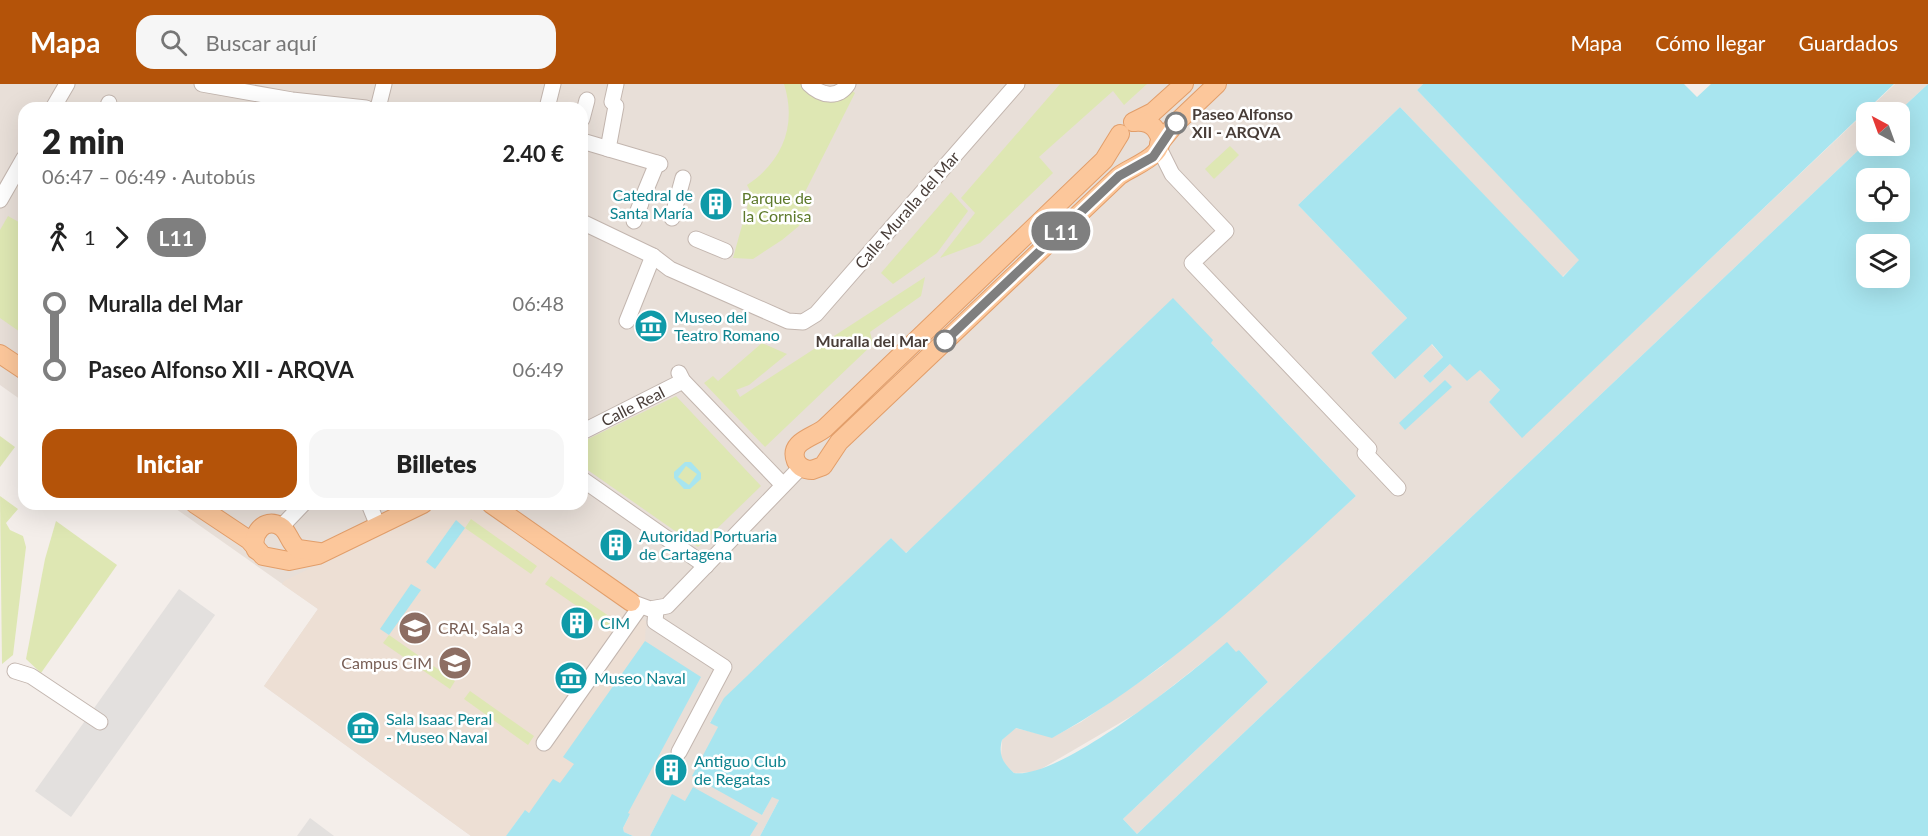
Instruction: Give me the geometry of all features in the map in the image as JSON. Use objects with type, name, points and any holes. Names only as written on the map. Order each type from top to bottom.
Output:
[{"type":"main road","points":[[1184,84],[1154,112],[1127,125],[1104,160],[825,428],[801,441],[796,447],[796,460],[801,466],[816,470],[839,442],[1112,182],[1128,169],[1155,154],[1170,129],[1217,84]]},
{"type":"main road","points":[[1134,122],[1142,121],[1152,126],[1159,136],[1159,146]]},
{"type":"main road","points":[[1120,134],[1118,142],[1122,153],[1131,160],[1144,162]]},
{"type":"main road","points":[[0,354],[18,366]]},
{"type":"main road","points":[[0,365],[18,377]]},
{"type":"main road","points":[[809,438],[818,439],[825,445],[827,459]]},
{"type":"main road","points":[[204,510],[245,537],[264,554],[299,561],[333,548],[411,510]]},
{"type":"main road","points":[[222,510],[241,523],[261,527],[270,524],[285,532],[294,546],[303,551],[320,552],[333,548]]},
{"type":"main road","points":[[500,510],[642,606]]},
{"type":"main road","points":[[261,527],[254,538],[264,554]]},
{"type":"main road","points":[[264,554],[285,552],[285,532]]},
{"type":"street","points":[[56,102],[67,84]]},
{"type":"street","points":[[205,84],[237,87],[310,102]]},
{"type":"street","points":[[380,102],[384,84]]},
{"type":"street","points":[[549,102],[553,84]]},
{"type":"street","points":[[608,149],[616,84]]},
{"type":"street","points":[[809,84],[817,91],[828,94],[838,93],[847,85]]},
{"type":"street","name":"Calle Muralla del Mar","points":[[653,256],[670,269],[788,321],[803,322],[816,314],[1017,84]]},
{"type":"street","points":[[588,143],[659,163],[630,232]]},
{"type":"street","points":[[1159,146],[1172,174],[1226,231],[1192,263],[1369,449],[1365,453],[1398,488]]},
{"type":"street","points":[[1144,162],[1172,174]]},
{"type":"street","points":[[0,200],[18,168]]},
{"type":"street","points":[[672,218],[683,178]]},
{"type":"street","points":[[588,223],[630,232],[653,256],[627,321]]},
{"type":"street","points":[[696,239],[725,251]]},
{"type":"street","name":"Calle Real","points":[[588,429],[681,377],[783,485]]},
{"type":"street","points":[[642,606],[667,606],[801,466]]},
{"type":"street","points":[[588,484],[706,566]]},
{"type":"street","points":[[285,532],[299,510]]},
{"type":"street","points":[[371,510],[378,526]]},
{"type":"street","points":[[544,743],[642,606]]},
{"type":"street","points":[[642,606],[655,622],[724,668],[679,752]]},
{"type":"street","points":[[15,671],[31,676],[100,722]]},
{"type":"shaded area","points":[[0,84],[1423,84],[1417,90],[1580,260],[1562,277],[1400,107],[1298,205],[1407,318],[1371,353],[1394,378],[1431,344],[1443,357],[1423,376],[1430,383],[1450,364],[1480,370],[1501,391],[1489,402],[1522,437],[1856,121],[1856,152],[1137,834],[1123,819],[1268,682],[1239,650],[1236,653],[1227,643],[1142,710],[1036,772],[1014,773],[1006,766],[1001,757],[1002,740],[1015,728],[1053,737],[1081,722],[1161,667],[1356,496],[1210,342],[905,553],[891,538],[710,722],[718,727],[762,815],[772,796],[779,800],[760,836],[750,836],[757,822],[672,795],[650,836],[633,836],[624,832],[623,828],[630,814],[524,811],[506,836],[471,836],[264,686],[318,609],[178,510],[588,510],[588,102],[18,102],[18,398],[0,385]]},
{"type":"shaded area","points":[[1895,84],[1928,84],[1909,102],[1876,102]]},
{"type":"shaded area","name":"Campus CIM","points":[[429,510],[481,510],[624,610],[646,621],[645,641],[564,756],[574,764],[560,783],[553,779],[529,813],[524,811],[506,836],[471,836],[264,686],[318,609],[282,584]]},
{"type":"shaded area","points":[[179,589],[215,615],[71,817],[35,791]]},
{"type":"shaded area","points":[[310,818],[334,836],[297,836]]},
{"type":"green space","name":"Parque de la Cornisa","points":[[784,84],[816,84],[823,89],[844,84],[855,93],[803,196],[812,203],[799,226],[753,259],[733,258],[751,193],[747,185],[770,165],[784,141],[789,114]]},
{"type":"green space","points":[[1060,84],[1147,84],[1124,105],[1113,91],[1039,157],[1053,173],[980,243],[940,258],[975,213],[961,198]]},
{"type":"green space","points":[[1230,146],[1239,155],[1214,179],[1205,169]]},
{"type":"green space","points":[[951,192],[968,211],[937,253],[893,284],[881,273]]},
{"type":"green space","points":[[8,216],[18,222],[18,331],[0,318],[0,230]]},
{"type":"green space","points":[[925,277],[921,296],[870,332],[873,344],[765,447],[704,383],[713,376],[718,381],[762,343],[787,354],[749,385],[736,390],[740,397]]},
{"type":"green space","points":[[676,396],[761,486],[698,547],[588,470],[588,439]]},
{"type":"green space","points":[[0,436],[15,447],[0,467]]},
{"type":"green space","points":[[0,496],[18,509],[6,523],[10,530],[23,536],[26,547],[13,655],[2,664]]},
{"type":"green space","points":[[471,519],[537,566],[531,574],[465,528]]},
{"type":"green space","points":[[56,521],[117,565],[41,673],[26,659],[45,559]]},
{"type":"green space","points":[[551,576],[616,621],[610,629],[545,584]]},
{"type":"green space","points":[[389,635],[455,681],[450,689],[383,643]]},
{"type":"green space","points":[[470,691],[534,736],[528,745],[464,699]]},
{"type":"water","points":[[1423,84],[1684,84],[1697,97],[1711,84],[1894,84],[1875,102],[1856,102],[1856,120],[1522,438],[1489,402],[1500,390],[1480,370],[1467,381],[1450,364],[1430,383],[1423,376],[1443,357],[1432,344],[1395,379],[1371,353],[1407,318],[1298,205],[1400,107],[1563,277],[1579,260],[1417,90]]},
{"type":"water","points":[[1928,84],[1928,836],[760,836],[779,800],[772,797],[762,815],[692,776],[718,727],[710,723],[724,698],[891,538],[906,553],[1173,298],[1213,340],[1211,343],[1356,496],[1211,626],[1134,686],[1052,738],[1016,728],[1002,740],[1002,758],[1014,773],[1035,771],[1092,743],[1124,722],[1185,677],[1227,642],[1236,652],[1239,650],[1268,682],[1123,819],[1137,834],[1856,152],[1856,156],[1910,156],[1909,102]]},
{"type":"water","points":[[1445,380],[1452,387],[1405,430],[1399,423]]},
{"type":"water","points":[[685,462],[691,462],[701,473],[701,479],[690,489],[684,489],[674,478],[674,472]],"holes":[[[686,466],[697,474],[689,485],[678,477]]]},
{"type":"water","points":[[456,520],[465,528],[435,569],[426,562]]},
{"type":"water","points":[[411,584],[421,590],[389,635],[380,629]]},
{"type":"water","points":[[645,641],[701,677],[628,813],[630,814],[623,828],[624,832],[633,836],[506,836],[525,810],[529,813],[553,779],[560,783],[574,764],[563,757]]},
{"type":"water","points":[[693,787],[758,823],[750,836],[650,836],[672,794],[685,801]]},
{"type":"bus line","name":"L11","points":[[945,341],[1119,176],[1153,157],[1164,137],[1176,123]]},
{"type":"place","name":"Paseo Alfonso XII - ARQVA","points":[[1176,123]]},
{"type":"place","name":"Catedral de Santa María","points":[[716,204]]},
{"type":"place","name":"Museo del Teatro Romano","points":[[651,326]]},
{"type":"place","name":"Muralla del Mar","points":[[945,341]]},
{"type":"place","name":"Autoridad Portuaria de Cartagena","points":[[616,545]]},
{"type":"place","name":"CIM","points":[[577,623]]},
{"type":"place","name":"CRAI, Sala 3","points":[[415,628]]},
{"type":"place","name":"Campus CIM","points":[[455,663]]},
{"type":"place","name":"Museo Naval","points":[[571,678]]},
{"type":"place","name":"Sala Isaac Peral - Museo Naval","points":[[363,728]]},
{"type":"place","name":"Antiguo Club de Regatas","points":[[671,770]]}]
